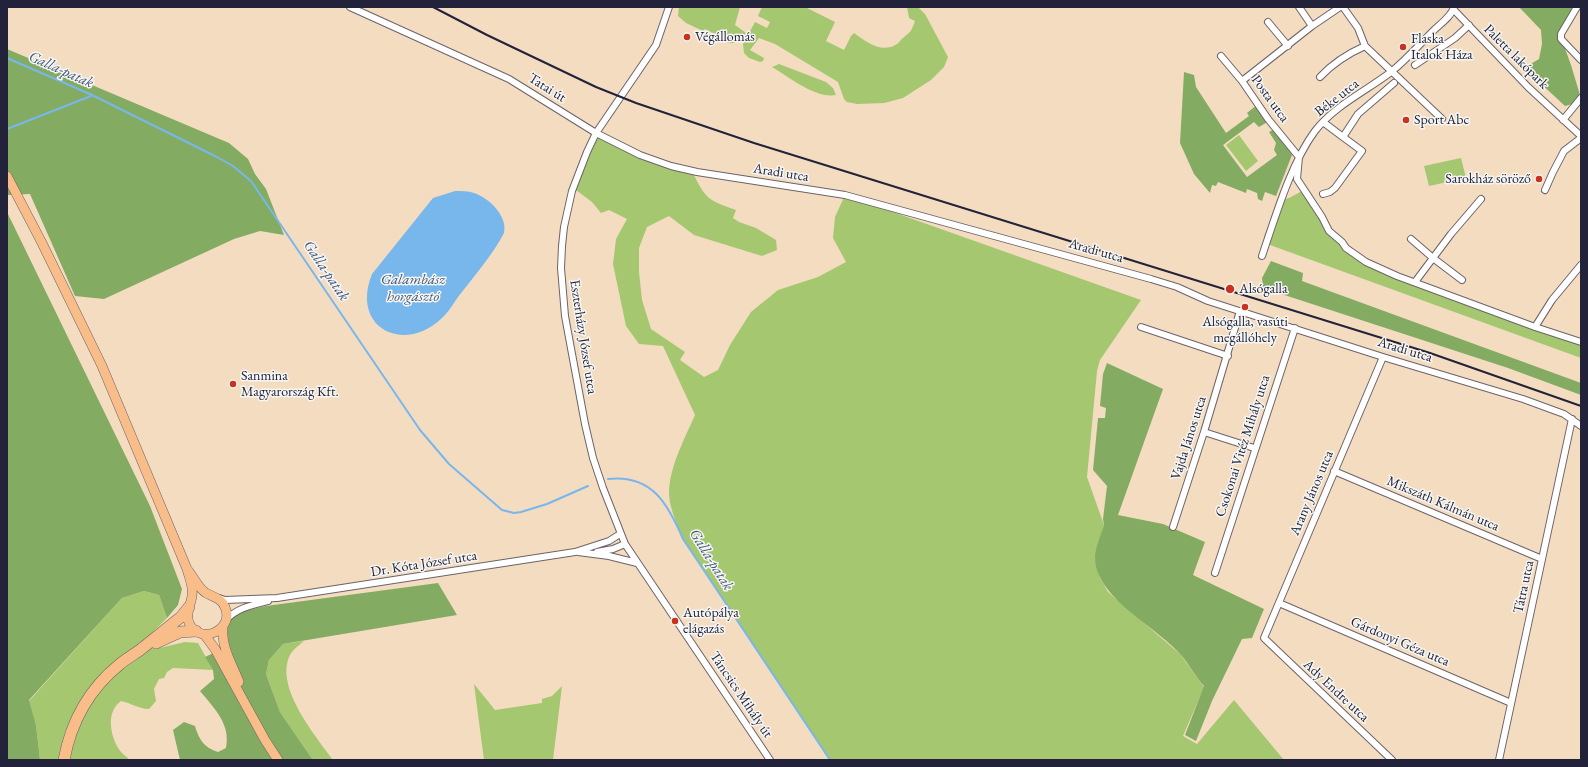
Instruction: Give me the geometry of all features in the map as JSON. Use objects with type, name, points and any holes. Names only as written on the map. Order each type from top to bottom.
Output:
[{"type":"highway","points":[[64,760],[73,725],[91,694],[102,680],[181,617],[189,607]]},
{"type":"highway","points":[[140,649],[180,632],[200,633]]},
{"type":"main road","points":[[7,176],[42,242],[102,366],[187,569],[193,595],[187,614],[188,621],[191,627],[200,633],[215,649],[247,704],[265,740],[278,760]]},
{"type":"main road","points":[[187,569],[204,592],[214,597],[226,608],[225,624],[222,636],[225,648],[247,704]]},
{"type":"main road","points":[[189,607],[192,601],[198,597],[204,595],[214,597]]},
{"type":"main road","points":[[200,633],[215,633],[225,624]]},
{"type":"street","name":"Tatai út","points":[[350,7],[509,78],[596,133]]},
{"type":"street","points":[[596,133],[656,44],[669,7]]},
{"type":"street","points":[[1299,7],[1312,26]]},
{"type":"street","points":[[1242,81],[1312,26],[1341,7],[1358,28],[1365,46],[1442,119]]},
{"type":"street","points":[[1577,7],[1561,34],[1561,39],[1581,60]]},
{"type":"street","name":"Paletta lakópark","points":[[1454,8],[1468,25],[1581,137],[1564,151],[1545,190]]},
{"type":"street","name":"Béke utca","points":[[1262,256],[1299,157],[1315,131],[1323,122],[1392,71],[1454,8]]},
{"type":"street","points":[[1268,22],[1288,46]]},
{"type":"street","points":[[1415,65],[1455,38],[1468,25]]},
{"type":"street","points":[[1320,77],[1332,65],[1348,53],[1365,46]]},
{"type":"street","name":"Posta utca","points":[[1221,56],[1242,81],[1268,119],[1299,157]]},
{"type":"street","points":[[1343,137],[1358,114],[1394,83]]},
{"type":"street","points":[[1563,120],[1581,98]]},
{"type":"street","points":[[1323,122],[1362,151],[1335,188],[1330,192],[1323,194]]},
{"type":"street","name":"Aradi utca","points":[[596,133],[640,155],[671,166],[704,174],[845,195],[1151,279],[1177,287],[1240,311],[1383,357],[1523,399],[1564,414],[1581,426]]},
{"type":"street","name":"Eszterházy József utca","points":[[596,133],[572,191],[564,231],[561,268],[565,316],[585,424],[600,480],[625,544]]},
{"type":"street","points":[[1299,157],[1298,179],[1329,231],[1342,242],[1346,248],[1366,262],[1535,327],[1581,342]]},
{"type":"street","points":[[1415,282],[1451,234],[1481,199]]},
{"type":"street","points":[[1411,239],[1432,258],[1462,280]]},
{"type":"street","points":[[1535,327],[1552,300],[1581,265]]},
{"type":"street","name":"Vajda János utca","points":[[1173,527],[1228,356],[1240,311]]},
{"type":"street","points":[[1141,327],[1228,356]]},
{"type":"street","name":"Csokonai Vitéz Mihály utca","points":[[1215,573],[1254,448],[1294,328]]},
{"type":"street","name":"Arany János utca","points":[[1264,638],[1383,357]]},
{"type":"street","name":"Tátra utca","points":[[1499,760],[1572,419]]},
{"type":"street","points":[[1204,432],[1254,448]]},
{"type":"street","name":"Mikszáth Kálmán utca","points":[[1334,472],[1542,559]]},
{"type":"street","name":"Dr. Kóta József utca","points":[[277,598],[575,552],[609,541],[620,534]]},
{"type":"street","name":"Dr. Kóta József utca","points":[[589,553],[613,550],[625,544]]},
{"type":"street","name":"Táncsics Mihály út","points":[[625,544],[770,760]]},
{"type":"street","name":"Dr. Kóta József utca","points":[[575,552],[609,556],[637,563]]},
{"type":"street","points":[[214,597],[226,600],[277,598]]},
{"type":"street","points":[[225,624],[231,615],[244,608],[277,598]]},
{"type":"street","name":"Gárdonyi Géza utca","points":[[1279,603],[1512,703]]},
{"type":"street","name":"Ady Endre utca","points":[[1264,638],[1392,760]]},
{"type":"green space","points":[[679,7],[740,7],[735,25],[746,33],[738,41],[728,43],[725,39],[705,29],[703,31],[686,23],[678,16]]},
{"type":"green space","points":[[762,7],[805,7],[835,22],[826,41],[844,50],[854,33],[874,46],[886,48],[897,44],[910,31],[915,21],[909,18],[907,7],[918,7],[925,14],[948,57],[944,67],[931,80],[903,98],[884,103],[857,104],[847,102],[844,99],[838,82],[775,44],[759,38],[750,50],[764,58],[763,61],[760,62],[749,58],[744,53],[743,44],[755,22],[767,28],[770,22],[758,16]]},
{"type":"green space","points":[[1519,7],[1576,7],[1566,24],[1563,43],[1580,95],[1572,104],[1565,106],[1524,68],[1539,59],[1542,44],[1541,30]]},
{"type":"green space","points":[[7,49],[229,143],[248,159],[255,174],[266,189],[284,235],[260,231],[234,239],[104,299],[75,296],[30,194],[7,195]]},
{"type":"green space","points":[[779,64],[826,82],[833,88],[836,95],[820,94],[811,91],[772,67]]},
{"type":"green space","points":[[1184,72],[1194,75],[1196,87],[1226,133],[1249,116],[1247,113],[1258,104],[1269,121],[1259,127],[1254,122],[1223,145],[1247,177],[1277,155],[1274,150],[1276,143],[1269,132],[1276,128],[1292,155],[1276,196],[1265,192],[1262,201],[1258,199],[1257,193],[1247,189],[1246,193],[1218,182],[1216,186],[1212,185],[1210,193],[1194,174],[1180,143]]},
{"type":"green space","points":[[596,133],[640,155],[692,171],[700,187],[708,197],[736,210],[733,218],[739,222],[756,228],[776,240],[777,250],[762,256],[694,235],[669,216],[647,227],[639,248],[639,272],[642,300],[651,329],[685,352],[680,360],[704,377],[718,370],[730,345],[751,312],[778,290],[818,277],[846,262],[833,238],[835,217],[845,195],[1141,300],[1100,360],[1097,371],[1087,477],[1104,525],[1095,557],[1100,578],[1108,592],[1180,654],[1204,687],[1183,736],[1197,744],[1234,700],[1284,760],[830,760],[683,539],[671,508],[669,489],[672,470],[695,415],[663,346],[639,344],[626,326],[613,264],[616,239],[627,219],[609,210],[601,213],[592,202],[576,190],[587,152]]},
{"type":"green space","points":[[1239,135],[1258,161],[1246,171],[1226,145]]},
{"type":"green space","points":[[1461,158],[1466,178],[1429,186],[1424,166]]},
{"type":"green space","points":[[1304,190],[1322,217],[1342,242],[1381,269],[1581,340],[1581,358],[1270,245],[1264,237],[1278,201],[1289,198]]},
{"type":"green space","points":[[7,212],[150,506],[182,589],[178,605],[167,618],[159,595],[144,591],[122,598],[29,700],[36,725],[40,760],[7,760]]},
{"type":"green space","points":[[1271,261],[1303,273],[1302,281],[1581,383],[1581,395],[1508,368],[1263,288],[1262,278]]},
{"type":"green space","points":[[1107,363],[1163,389],[1118,515],[1163,524],[1205,542],[1193,575],[1264,609],[1252,638],[1242,639],[1212,701],[1196,741],[1185,735],[1204,686],[1180,654],[1169,643],[1128,610],[1116,598],[1105,586],[1098,572],[1095,554],[1104,525],[1103,519],[1107,486],[1093,470],[1098,418],[1105,418],[1106,408],[1100,406],[1103,374]]},
{"type":"green space","points":[[438,583],[457,615],[283,644],[269,660],[266,674],[280,712],[313,760],[180,760],[173,730],[184,722],[195,726],[200,739],[209,748],[218,752],[226,748],[227,739],[224,724],[216,710],[200,691],[214,679],[213,670],[205,657],[224,648],[228,621],[244,611],[266,606]]},
{"type":"green space","points":[[144,591],[159,595],[167,618],[146,639],[155,649],[185,642],[198,643],[213,670],[173,668],[167,672],[164,678],[159,679],[154,689],[156,701],[149,709],[121,701],[116,706],[111,717],[111,729],[119,750],[130,760],[40,760],[36,725],[29,701],[122,598]]},
{"type":"green space","points":[[304,641],[293,650],[289,657],[286,670],[288,683],[292,697],[299,711],[333,760],[313,760],[280,712],[266,674],[269,660],[283,644]]},
{"type":"green space","points":[[474,684],[495,710],[542,703],[542,699],[552,696],[562,686],[553,760],[484,760]]},
{"type":"water","name":"Galambász horgásztó","points":[[455,191],[467,191],[480,195],[491,203],[496,208],[503,220],[504,233],[488,258],[441,319],[427,329],[412,334],[397,334],[384,330],[374,321],[368,309],[367,293],[372,274],[433,198]]},
{"type":"waterway","name":"Galla-patak","points":[[7,58],[92,95],[215,156],[233,166],[251,181],[420,430],[449,464],[502,510],[514,513],[521,512],[547,504],[588,486]]},
{"type":"waterway","points":[[7,129],[91,96]]},
{"type":"waterway","name":"Galla-patak","points":[[608,479],[636,481],[656,494],[664,503],[683,539],[830,760]]},
{"type":"railway","points":[[433,7],[487,35],[596,87],[636,103],[754,143],[1430,353],[1581,406]]},
{"type":"place","name":"Végállomás","points":[[687,37]]},
{"type":"place","name":"Flaska Italok Háza","points":[[1403,47]]},
{"type":"place","name":"Sport Abc","points":[[1406,120]]},
{"type":"place","name":"Sarokház söröző","points":[[1539,179]]},
{"type":"place","name":"Alsógalla","points":[[1230,289]]},
{"type":"place","name":"Alsógalla, vasúti megállóhely","points":[[1245,307]]},
{"type":"place","name":"Sanmina Magyarország Kft.","points":[[233,384]]},
{"type":"place","name":"Autópálya elágazás","points":[[675,621]]}]
